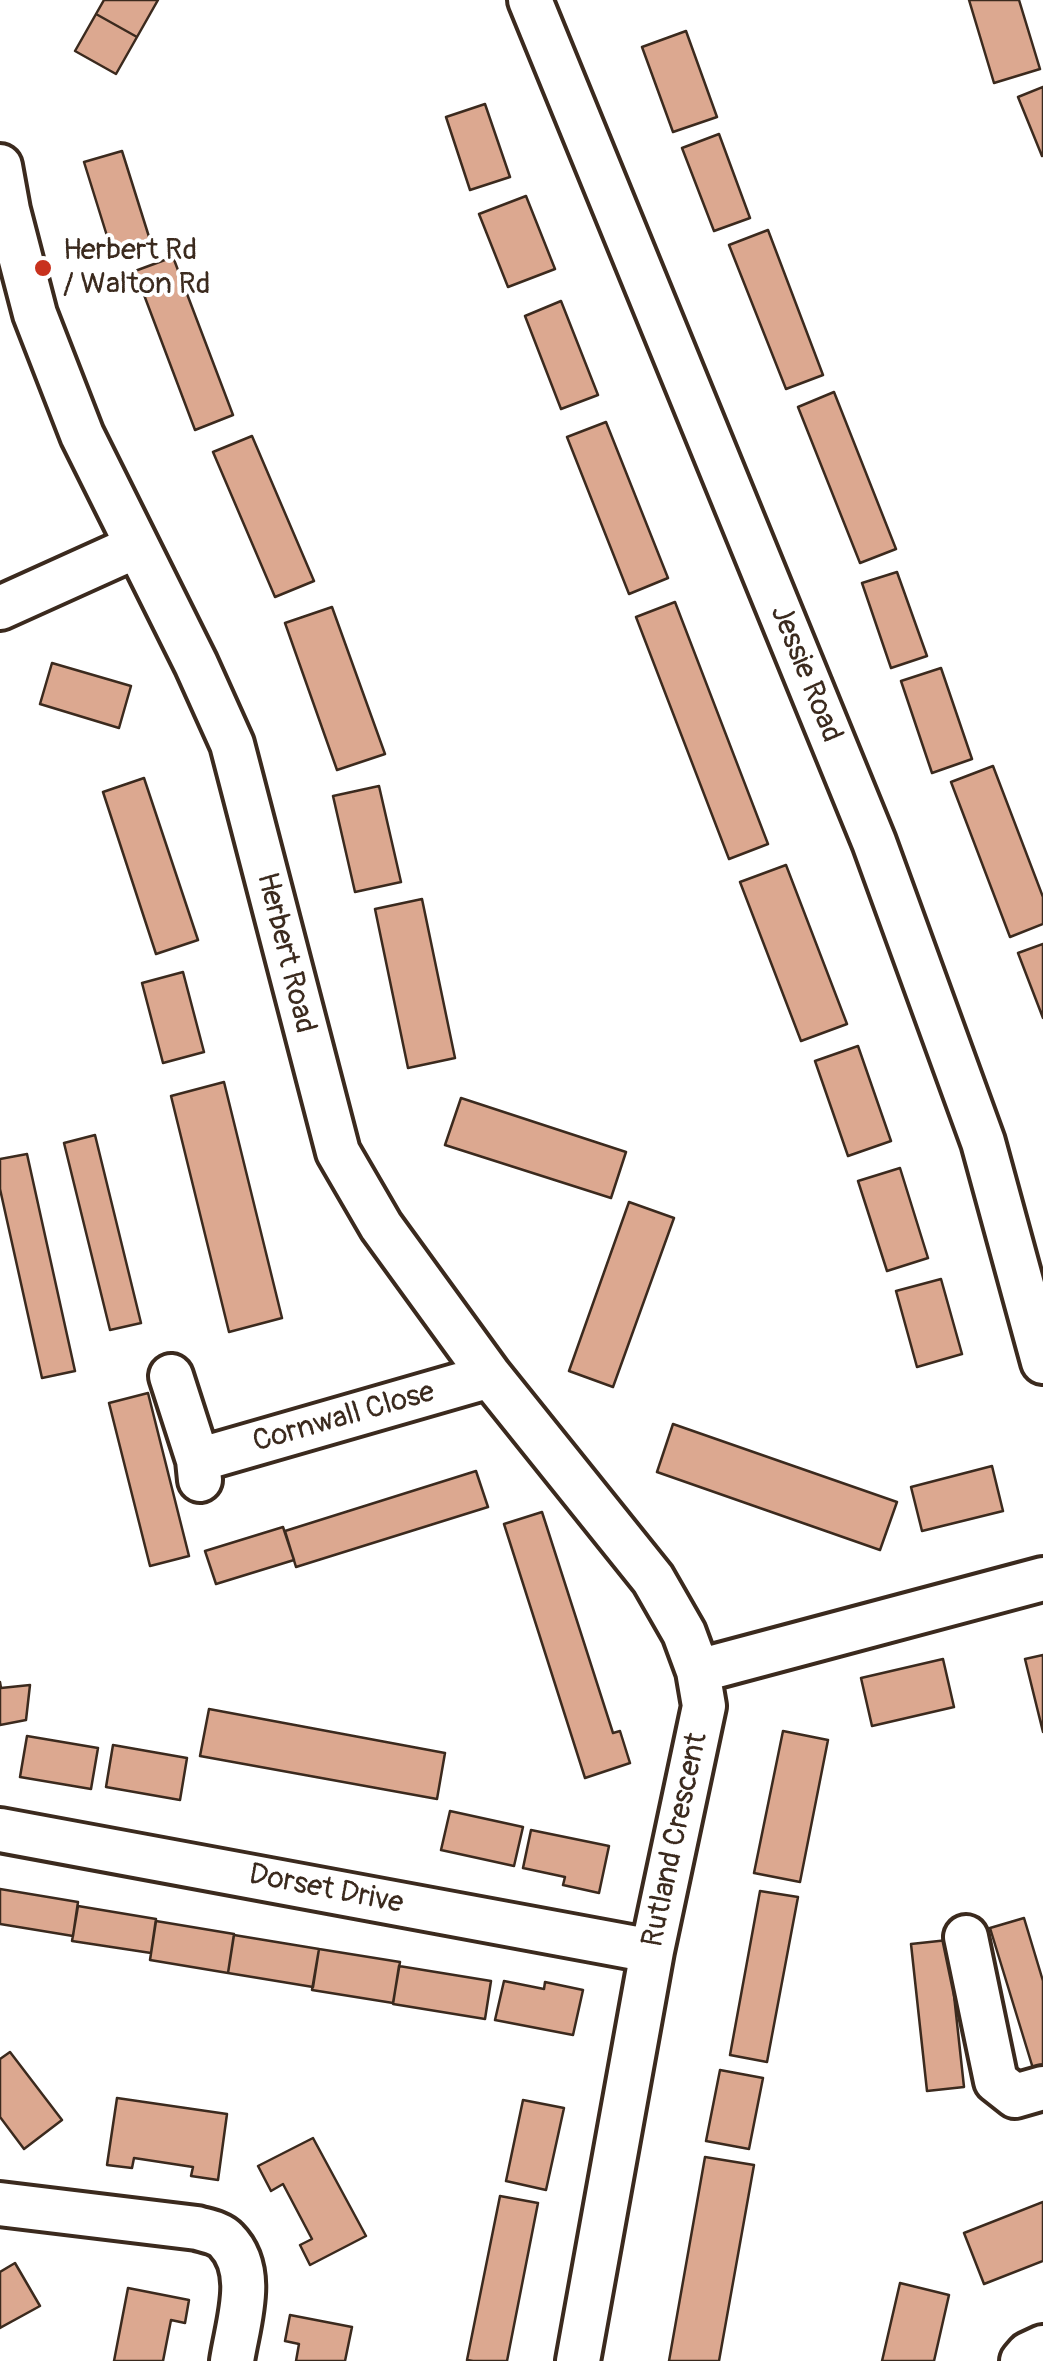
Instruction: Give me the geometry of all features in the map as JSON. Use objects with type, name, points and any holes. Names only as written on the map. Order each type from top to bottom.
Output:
[{"type":"street","name":"Jessie Road","points":[[530,0],[874,842],[983,1142],[1043,1362]]},
{"type":"street","name":"Herbert Road","points":[[0,166],[36,314],[82,434],[232,744],[338,1152],[381,1226],[490,1376],[653,1580],[684,1633],[698,1672]]},
{"type":"street","points":[[0,608],[135,547]]},
{"type":"street","name":"Cornwall Close","points":[[171,1376],[199,1470],[490,1376]]},
{"type":"street","points":[[698,1672],[1043,1579]]},
{"type":"street","name":"Rutland Crescent","points":[[578,2361],[652,1951],[704,1706],[698,1672]]},
{"type":"street","name":"Dorset Drive","points":[[0,1830],[652,1951]]},
{"type":"street","points":[[966,1937],[996,2082],[1015,2096],[1043,2088]]},
{"type":"street","points":[[0,2204],[198,2228],[224,2236],[243,2264],[243,2295],[232,2361]]},
{"type":"street","points":[[1022,2361],[1043,2347]]},
{"type":"building","points":[[104,0],[158,0],[137,37],[96,14]]},
{"type":"building","points":[[969,0],[1019,0],[1040,69],[994,83]]},
{"type":"building","points":[[96,14],[137,37],[116,74],[75,51]]},
{"type":"building","points":[[686,31],[717,117],[673,132],[642,47]]},
{"type":"building","points":[[1043,87],[1043,155],[1042,156],[1018,97]]},
{"type":"building","points":[[485,104],[510,177],[470,190],[446,117]]},
{"type":"building","points":[[719,134],[750,218],[714,231],[682,148]]},
{"type":"building","points":[[122,151],[150,240],[112,252],[84,162]]},
{"type":"building","points":[[526,196],[555,269],[508,287],[479,214]]},
{"type":"building","points":[[768,230],[823,375],[786,389],[729,245]]},
{"type":"building","points":[[173,257],[233,415],[195,430],[135,271]]},
{"type":"building","points":[[561,301],[598,395],[561,409],[525,316]]},
{"type":"building","points":[[834,392],[896,549],[860,563],[798,407]]},
{"type":"building","points":[[606,422],[668,578],[629,594],[567,437]]},
{"type":"building","points":[[252,436],[314,581],[275,597],[213,452]]},
{"type":"building","points":[[897,572],[927,656],[891,668],[862,583]]},
{"type":"building","points":[[675,602],[768,844],[729,859],[636,617]]},
{"type":"building","points":[[332,607],[385,754],[337,770],[285,623]]},
{"type":"building","points":[[52,663],[131,686],[119,728],[40,704]]},
{"type":"building","points":[[941,668],[972,759],[932,773],[901,681]]},
{"type":"building","points":[[993,766],[1043,897],[1043,924],[1010,937],[951,782]]},
{"type":"building","points":[[144,778],[198,940],[156,954],[103,792]]},
{"type":"building","points":[[379,786],[401,882],[355,892],[333,796]]},
{"type":"building","points":[[786,865],[847,1024],[801,1041],[740,882]]},
{"type":"building","points":[[422,899],[455,1058],[408,1068],[375,909]]},
{"type":"building","points":[[1043,944],[1043,1018],[1018,953]]},
{"type":"building","points":[[183,972],[204,1052],[163,1063],[142,983]]},
{"type":"building","points":[[858,1046],[891,1141],[848,1156],[815,1061]]},
{"type":"building","points":[[224,1082],[282,1318],[229,1332],[171,1096]]},
{"type":"building","points":[[461,1098],[626,1152],[611,1198],[445,1145]]},
{"type":"building","points":[[95,1135],[141,1323],[110,1330],[64,1143]]},
{"type":"building","points":[[27,1154],[75,1371],[42,1378],[0,1189],[0,1159]]},
{"type":"building","points":[[900,1168],[928,1258],[887,1271],[858,1181]]},
{"type":"building","points":[[629,1202],[674,1218],[613,1387],[569,1371]]},
{"type":"building","points":[[941,1279],[962,1354],[917,1367],[896,1291]]},
{"type":"building","points":[[148,1393],[189,1556],[150,1566],[109,1403]]},
{"type":"building","points":[[673,1424],[897,1502],[880,1550],[657,1472]]},
{"type":"building","points":[[992,1466],[1003,1511],[922,1531],[911,1487]]},
{"type":"building","points":[[476,1471],[488,1507],[296,1567],[285,1531]]},
{"type":"building","points":[[542,1512],[613,1733],[620,1731],[630,1763],[585,1778],[504,1524]]},
{"type":"building","points":[[283,1527],[294,1560],[216,1584],[205,1551]]},
{"type":"building","points":[[1043,1655],[1043,1732],[1025,1659]]},
{"type":"building","points":[[943,1659],[954,1707],[872,1726],[861,1678]]},
{"type":"building","points":[[0,1682],[1,1688],[30,1685],[26,1720],[0,1725]]},
{"type":"building","points":[[209,1709],[445,1753],[437,1799],[200,1756]]},
{"type":"building","points":[[783,1731],[828,1740],[800,1882],[754,1873]]},
{"type":"building","points":[[27,1736],[98,1748],[91,1789],[20,1777]]},
{"type":"building","points":[[113,1745],[187,1758],[180,1800],[106,1787]]},
{"type":"building","points":[[450,1811],[523,1827],[514,1866],[441,1850]]},
{"type":"building","points":[[531,1830],[609,1846],[599,1893],[563,1885],[565,1877],[523,1868]]},
{"type":"building","points":[[0,1889],[78,1902],[73,1936],[0,1924]]},
{"type":"building","points":[[760,1891],[798,1897],[767,2062],[730,2055]]},
{"type":"building","points":[[78,1906],[156,1919],[151,1953],[72,1941]]},
{"type":"building","points":[[1024,1918],[1043,1981],[1043,2072],[1035,2075],[990,1928]]},
{"type":"building","points":[[156,1921],[234,1934],[228,1973],[150,1960]]},
{"type":"building","points":[[234,1935],[319,1949],[313,1987],[228,1973]]},
{"type":"building","points":[[948,1940],[964,2087],[927,2091],[911,1944]]},
{"type":"building","points":[[319,1949],[400,1962],[393,2003],[312,1990]]},
{"type":"building","points":[[399,1966],[491,1981],[485,2019],[393,2004]]},
{"type":"building","points":[[504,1981],[544,1989],[545,1982],[583,1990],[573,2035],[495,2020]]},
{"type":"building","points":[[10,2052],[62,2120],[24,2149],[0,2117],[0,2059]]},
{"type":"building","points":[[720,2070],[763,2078],[749,2149],[706,2141]]},
{"type":"building","points":[[117,2098],[227,2114],[218,2180],[191,2176],[193,2167],[134,2158],[132,2168],[107,2165]]},
{"type":"building","points":[[523,2100],[564,2108],[546,2190],[506,2181]]},
{"type":"building","points":[[313,2138],[366,2236],[310,2265],[300,2245],[312,2239],[283,2184],[271,2191],[258,2166]]},
{"type":"building","points":[[705,2157],[754,2165],[719,2361],[669,2361]]},
{"type":"building","points":[[500,2196],[538,2203],[507,2361],[467,2360]]},
{"type":"building","points":[[1043,2202],[1043,2261],[984,2284],[964,2233]]},
{"type":"building","points":[[15,2263],[40,2306],[0,2328],[0,2272]]},
{"type":"building","points":[[900,2283],[949,2295],[934,2361],[882,2361]]},
{"type":"building","points":[[128,2288],[189,2300],[185,2323],[171,2320],[163,2361],[114,2361]]},
{"type":"building","points":[[290,2315],[352,2327],[345,2361],[296,2361],[299,2344],[285,2341]]},
{"type":"place","name":"Herbert Rd / Walton Rd","points":[[43,268]]}]
